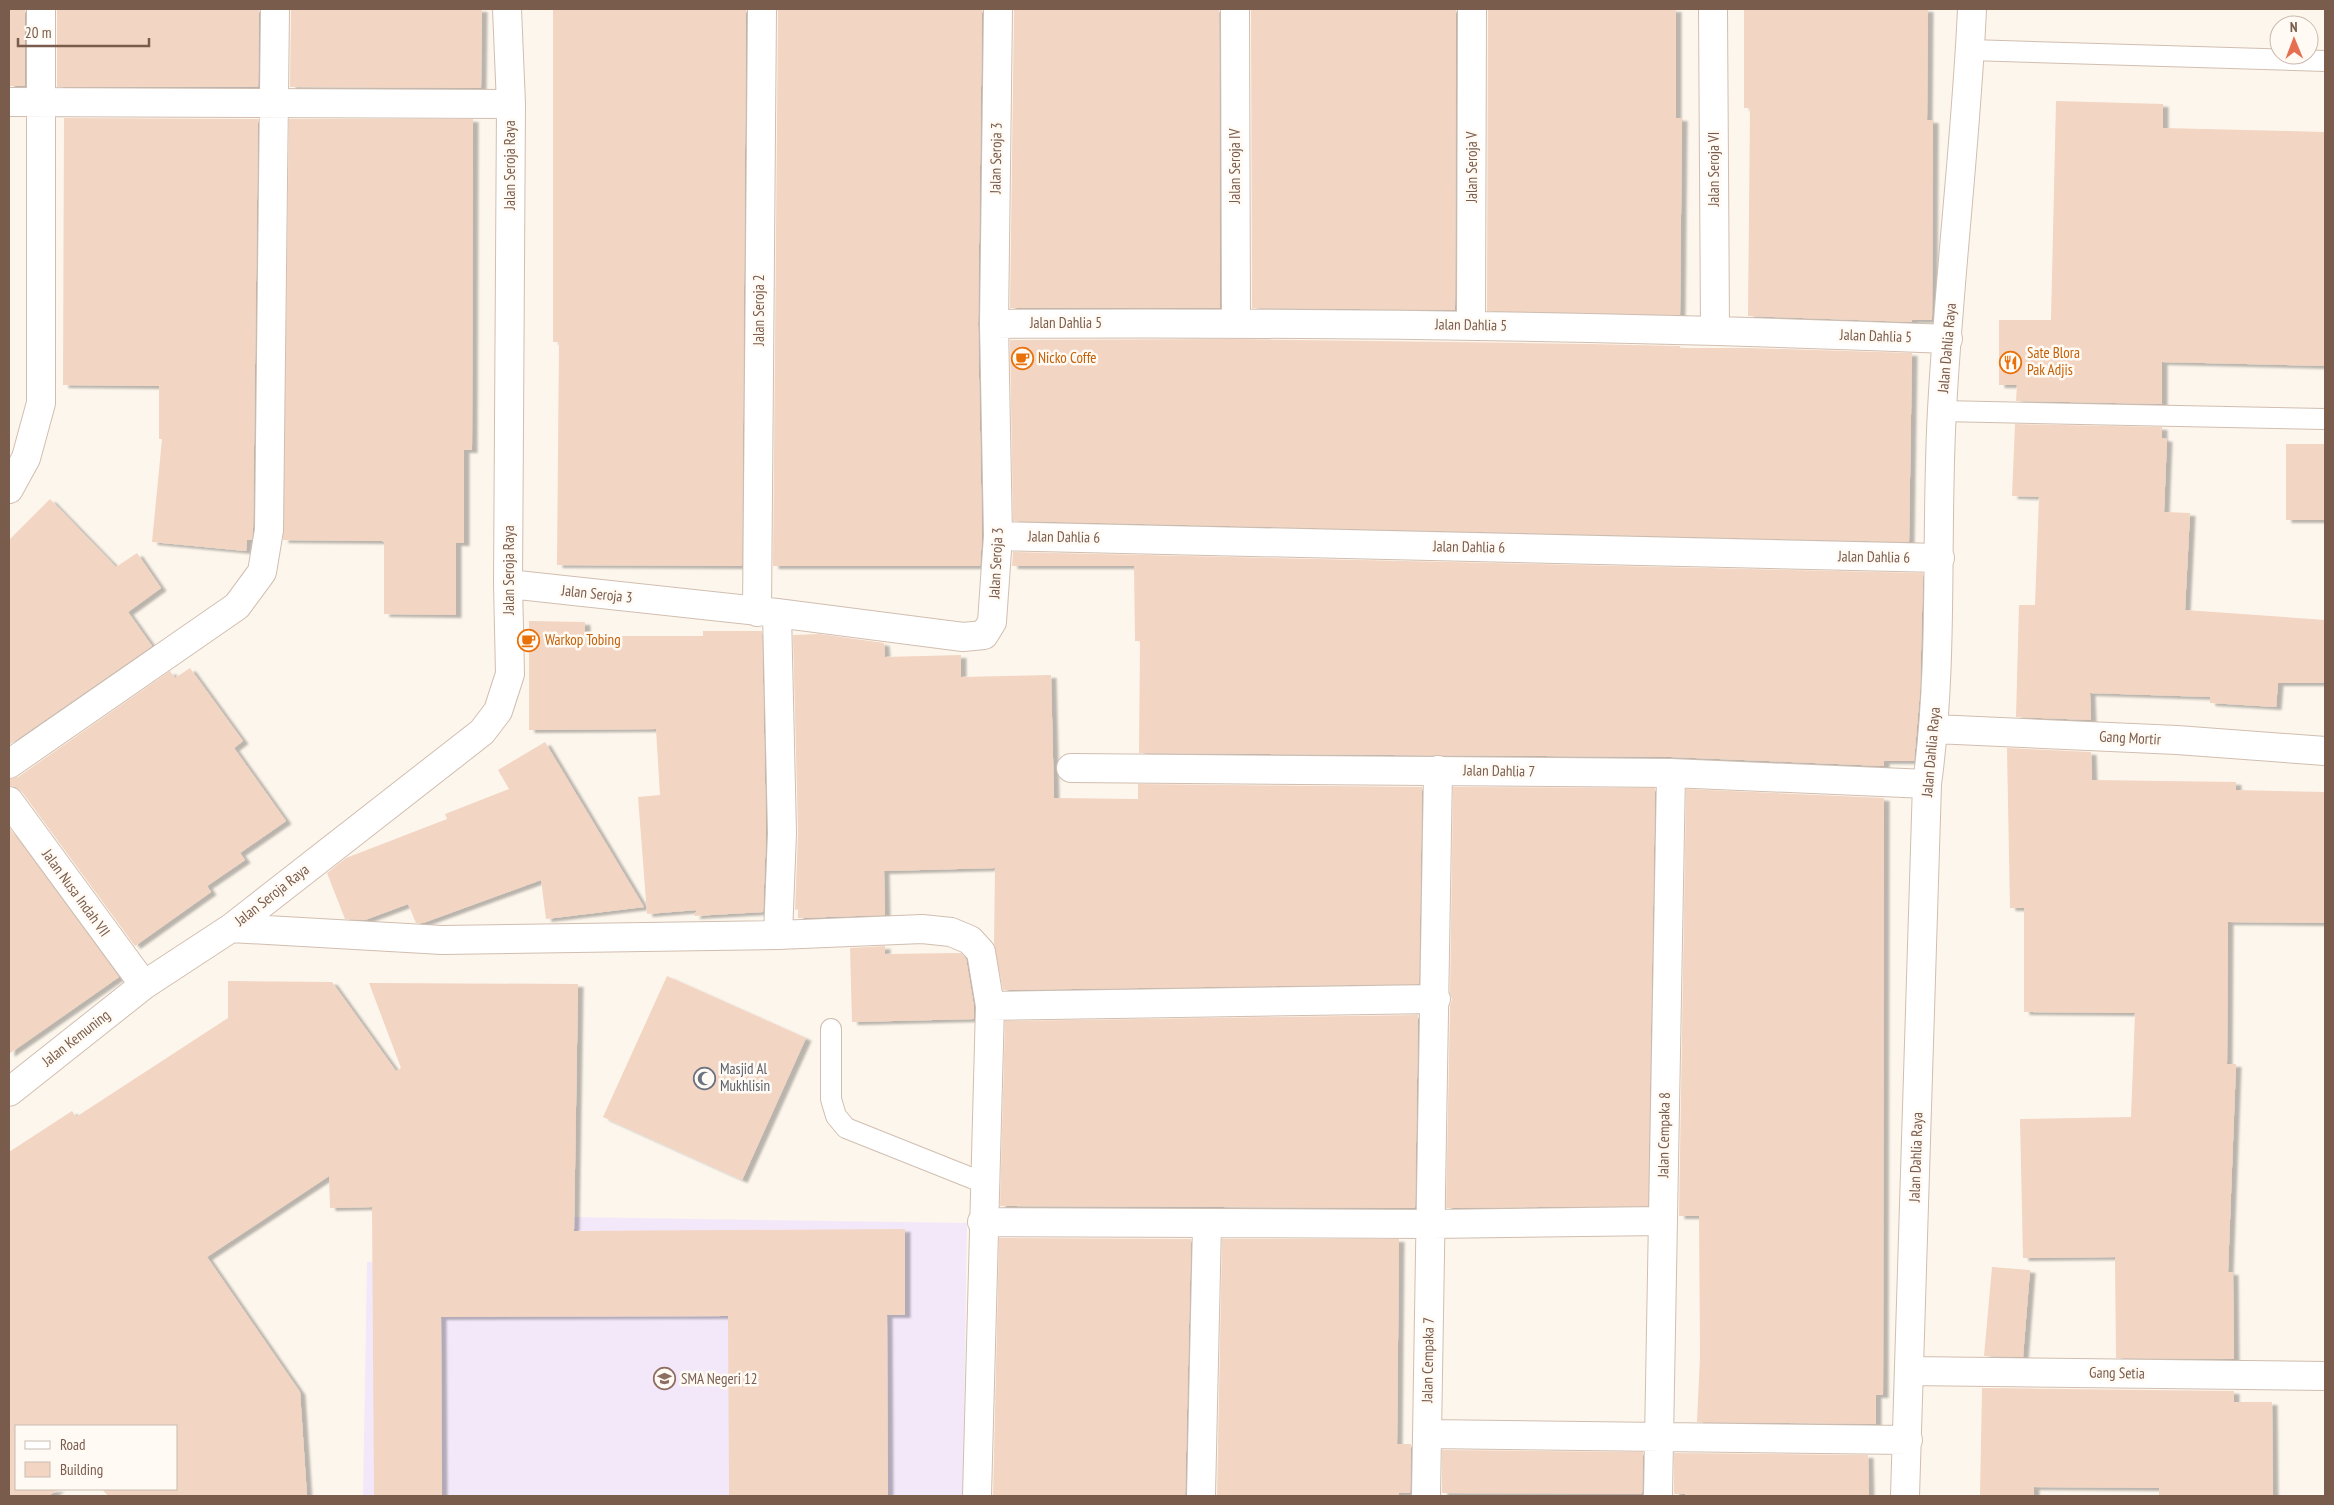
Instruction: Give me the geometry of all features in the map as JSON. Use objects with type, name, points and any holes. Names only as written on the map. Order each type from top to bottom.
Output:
[{"type":"street","points":[[9,489],[26,458],[41,403],[41,9]]},
{"type":"street","points":[[9,764],[237,606],[262,572],[269,530],[275,9]]},
{"type":"street","name":"Jalan Seroja Raya","points":[[144,985],[230,928],[482,732],[498,711],[510,674],[508,584],[511,104],[507,9]]},
{"type":"street","name":"Jalan Seroja 2","points":[[762,9],[767,612],[782,833],[778,935]]},
{"type":"street","name":"Jalan Seroja 3","points":[[508,584],[767,612],[963,637],[984,635],[992,622],[998,536],[994,324],[998,9]]},
{"type":"street","name":"Jalan Seroja IV","points":[[1235,9],[1236,322]]},
{"type":"street","name":"Jalan Seroja V","points":[[1471,325],[1472,9]]},
{"type":"street","name":"Jalan Seroja VI","points":[[1713,9],[1715,329]]},
{"type":"street","name":"Jalan Dahlia Raya","points":[[1905,1496],[1927,784],[1934,728],[1940,558],[1942,411],[1972,9]]},
{"type":"street","points":[[9,102],[511,104]]},
{"type":"street","name":"Jalan Dahlia 5","points":[[994,324],[1236,322],[1471,325],[1715,329],[1948,339]]},
{"type":"street","name":"Jalan Dahlia 6","points":[[998,536],[1940,558]]},
{"type":"street","name":"Gang Mortir","points":[[1934,728],[2178,740],[2325,751]]},
{"type":"street","name":"Jalan Dahlia 7","points":[[1070,768],[1671,773],[1927,784]]},
{"type":"street","name":"Jalan Cempaka 7","points":[[1426,1496],[1436,999],[1438,770]]},
{"type":"street","name":"Jalan Cempaka 8","points":[[1658,1496],[1671,773]]},
{"type":"street","name":"Jalan Nusa Indah VII","points":[[9,801],[144,985]]},
{"type":"street","points":[[230,928],[442,940],[778,935],[922,928],[951,932],[970,940],[981,952],[990,1006],[982,1222],[977,1496]]},
{"type":"street","name":"Jalan Kemuning","points":[[9,1092],[144,985]]},
{"type":"street","points":[[990,1006],[1436,999]]},
{"type":"street","points":[[982,1222],[1431,1224],[1662,1221]]},
{"type":"street","points":[[1201,1496],[1207,1224]]},
{"type":"street","name":"Gang Setia","points":[[1909,1371],[2325,1376]]},
{"type":"street","points":[[1427,1434],[1908,1440]]},
{"type":"lane","points":[[1970,50],[2325,61]]},
{"type":"lane","points":[[1942,411],[2325,419]]},
{"type":"lane","points":[[831,1029],[831,1099],[836,1116],[846,1128],[984,1183]]},
{"type":"shaded area","name":"SMA Negeri 12","points":[[438,1215],[967,1223],[963,1496],[363,1496],[367,1262],[439,1260]]},
{"type":"building","points":[[9,9],[25,9],[25,86],[9,86]]},
{"type":"building","points":[[57,9],[259,9],[258,87],[57,87]]},
{"type":"building","points":[[291,9],[482,9],[481,88],[290,87]]},
{"type":"building","points":[[553,9],[746,9],[742,566],[557,565],[559,342],[553,342]]},
{"type":"building","points":[[778,9],[982,9],[978,324],[982,536],[980,566],[773,566]]},
{"type":"building","points":[[1014,9],[1219,9],[1220,308],[1010,308]]},
{"type":"building","points":[[1251,9],[1456,9],[1455,310],[1252,308]]},
{"type":"building","points":[[1488,9],[1676,9],[1676,118],[1682,118],[1680,315],[1487,311]]},
{"type":"building","points":[[1744,9],[1928,9],[1927,120],[1933,120],[1932,320],[1912,320],[1912,322],[1748,316],[1750,108],[1744,108]]},
{"type":"building","points":[[2056,101],[2163,104],[2163,128],[2325,132],[2325,366],[2162,362],[2162,404],[2016,401],[2017,385],[1999,385],[1999,320],[2051,320]]},
{"type":"building","points":[[64,118],[258,119],[253,529],[252,540],[247,540],[246,551],[152,542],[162,439],[159,439],[159,386],[63,385]]},
{"type":"building","points":[[289,119],[473,119],[472,450],[464,450],[464,543],[456,543],[456,615],[384,614],[384,542],[382,541],[283,540]]},
{"type":"building","points":[[1232,339],[1590,344],[1912,353],[1909,542],[1013,521],[1010,340]]},
{"type":"building","points":[[2015,424],[2162,427],[2162,438],[2167,439],[2164,512],[2190,513],[2185,610],[2325,620],[2325,683],[2278,683],[2276,707],[2210,703],[2210,697],[2090,693],[2091,720],[2016,717],[2019,605],[2035,605],[2039,497],[2012,496]]},
{"type":"building","points":[[2286,444],[2325,444],[2325,520],[2286,520]]},
{"type":"building","points":[[50,499],[116,567],[137,553],[161,588],[128,612],[152,646],[9,745],[9,540]]},
{"type":"building","points":[[1013,552],[1923,573],[1920,690],[1914,761],[1884,761],[1884,766],[1671,757],[1139,753],[1140,641],[1135,641],[1134,566],[1012,566]]},
{"type":"building","points":[[529,621],[585,622],[585,636],[703,636],[703,631],[762,631],[766,833],[763,912],[694,916],[697,910],[647,914],[638,797],[660,795],[656,729],[529,730]]},
{"type":"building","points":[[819,634],[884,643],[885,657],[961,655],[961,677],[1051,675],[1054,798],[1138,799],[1138,784],[1422,787],[1419,984],[1003,990],[994,944],[995,868],[884,871],[885,915],[798,918],[798,909],[795,910],[798,833],[793,635]]},
{"type":"building","points":[[190,668],[243,741],[234,748],[286,821],[240,853],[245,860],[207,886],[211,892],[135,946],[22,792],[16,787],[9,786],[9,779],[18,777],[170,671],[175,678]]},
{"type":"building","points":[[545,742],[644,907],[546,919],[541,880],[423,923],[416,923],[408,904],[365,920],[345,919],[327,873],[346,858],[447,819],[445,814],[509,789],[498,770]]},
{"type":"building","points":[[2007,748],[2091,752],[2092,780],[2236,782],[2236,790],[2325,792],[2325,923],[2228,922],[2227,1064],[2236,1064],[2228,1272],[2233,1272],[2234,1359],[2116,1358],[2115,1257],[2023,1258],[2020,1119],[2131,1117],[2135,1013],[2024,1012],[2024,908],[2010,908]]},
{"type":"building","points":[[1453,787],[1655,788],[1648,1206],[1446,1208],[1450,1006],[1452,999],[1450,993]]},
{"type":"building","points":[[1686,789],[1884,798],[1883,1395],[1876,1395],[1876,1424],[1697,1422],[1700,1356],[1699,1216],[1679,1216]]},
{"type":"building","points":[[9,827],[119,977],[9,1054]]},
{"type":"building","points":[[885,946],[885,954],[961,953],[966,959],[974,1007],[974,1019],[852,1022],[850,948]]},
{"type":"building","name":"Masjid Al Mukhlisin","points":[[667,976],[806,1038],[742,1180],[603,1117]]},
{"type":"building","points":[[228,981],[332,982],[396,1071],[401,1068],[369,983],[578,984],[574,1231],[905,1229],[905,1315],[887,1315],[888,1496],[729,1496],[728,1316],[441,1317],[442,1496],[374,1496],[372,1207],[330,1208],[329,1176],[207,1257],[300,1392],[307,1496],[108,1496],[103,1490],[178,1490],[178,1425],[15,1425],[15,1490],[57,1490],[48,1496],[9,1496],[9,1152],[72,1111],[76,1117],[228,1018]]},
{"type":"building","points":[[1418,1015],[1415,1208],[1000,1206],[1005,1021]]},
{"type":"building","points":[[999,1238],[1191,1239],[1185,1496],[993,1496]]},
{"type":"building","points":[[1222,1239],[1399,1239],[1397,1444],[1411,1444],[1410,1493],[1399,1493],[1399,1496],[1217,1496]]},
{"type":"building","points":[[1992,1267],[2030,1270],[2023,1357],[1984,1356]]},
{"type":"building","points":[[1982,1388],[2234,1391],[2234,1402],[2272,1402],[2273,1496],[2159,1496],[2159,1488],[2034,1487],[2034,1496],[1980,1496]]},
{"type":"building","points":[[1442,1450],[1643,1452],[1642,1494],[1442,1493]]},
{"type":"building","points":[[1674,1453],[1868,1455],[1869,1496],[1685,1496],[1685,1494],[1674,1494]]},
{"type":"place","name":"Nicko Coffe","points":[[1022,358]]},
{"type":"place","name":"Sate Blora Pak Adjis","points":[[2011,362]]},
{"type":"place","name":"Warkop Tobing","points":[[529,640]]},
{"type":"place","name":"Masjid Al Mukhlisin","points":[[704,1078]]},
{"type":"place","name":"SMA Negeri 12","points":[[665,1379]]}]
